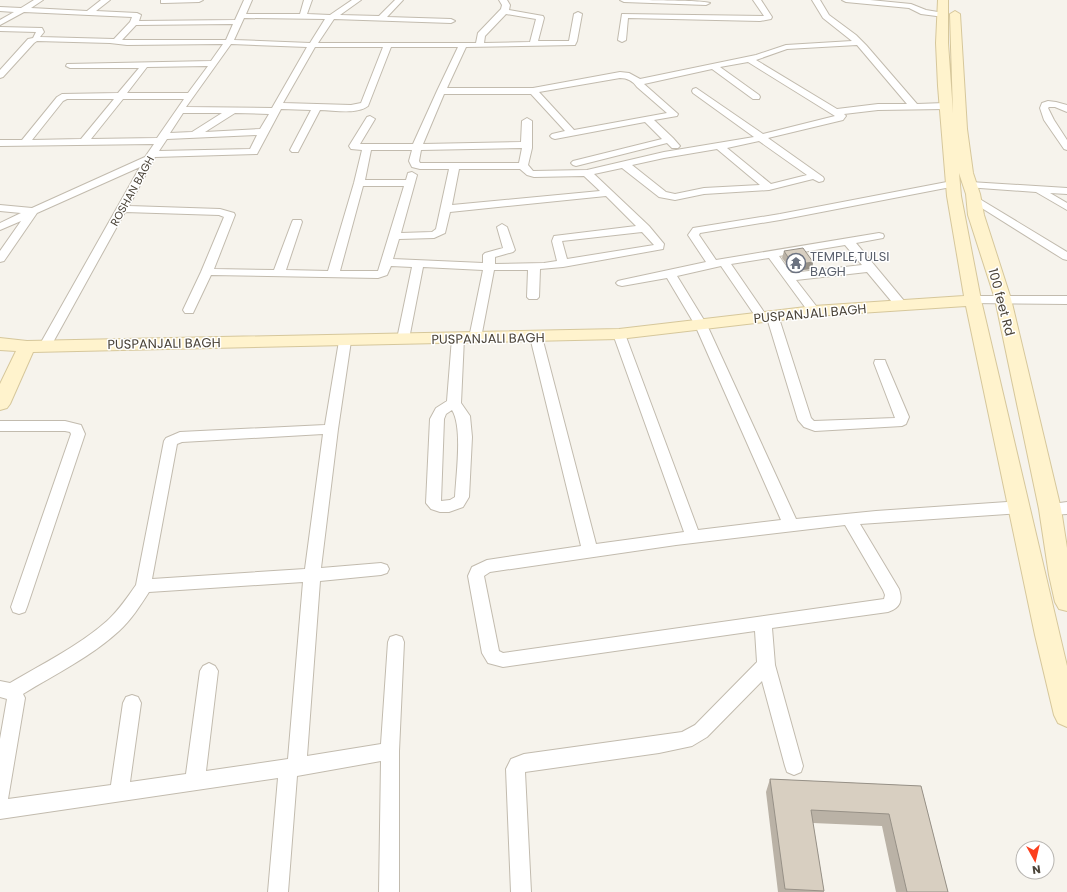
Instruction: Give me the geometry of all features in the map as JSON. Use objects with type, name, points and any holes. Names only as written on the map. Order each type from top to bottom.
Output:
[{"type":"main road","name":"100 feet Rd","points":[[954,0],[960,129],[966,173],[965,189],[976,215],[1003,299],[1059,508],[1060,575],[1067,602]]},
{"type":"main road","points":[[943,8],[942,43],[945,106],[965,189],[974,300],[1020,507],[1059,656],[1067,715]]},
{"type":"main road","name":"PUSPANJALI BAGH","points":[[0,344],[27,347],[200,342],[403,340],[619,334],[814,311],[974,300]]},
{"type":"main road","points":[[0,404],[27,347]]},
{"type":"street","points":[[0,23],[39,0]]},
{"type":"street","points":[[88,14],[106,0]]},
{"type":"street","points":[[164,1],[199,0]]},
{"type":"street","name":"ROSHAN BAGH","points":[[45,346],[150,157],[180,110],[229,42],[248,0]]},
{"type":"street","points":[[303,16],[308,0]]},
{"type":"street","points":[[0,228],[33,211],[150,157],[254,152],[263,132],[312,45],[333,17],[357,0]]},
{"type":"street","points":[[382,18],[399,0]]},
{"type":"street","points":[[480,45],[481,35],[506,6],[503,0]]},
{"type":"street","points":[[624,0],[706,3]]},
{"type":"street","points":[[622,40],[625,16],[768,18],[757,0]]},
{"type":"street","points":[[816,0],[826,16],[859,43],[914,106]]},
{"type":"street","points":[[851,0],[911,6],[932,14],[943,8]]},
{"type":"street","points":[[0,9],[137,15],[134,22],[117,42]]},
{"type":"street","points":[[503,11],[540,18],[533,44]]},
{"type":"street","points":[[34,39],[127,43],[229,42],[388,46],[463,46],[572,43],[578,14]]},
{"type":"street","points":[[134,22],[303,16],[451,21]]},
{"type":"street","points":[[0,29],[39,30],[40,32],[0,75]]},
{"type":"street","points":[[640,82],[749,59],[793,46],[859,43]]},
{"type":"street","points":[[180,110],[232,111],[317,107],[351,108],[363,105],[388,46]]},
{"type":"street","points":[[207,272],[381,274],[387,262],[415,165],[414,161],[417,147],[440,91],[463,46]]},
{"type":"street","points":[[415,165],[523,166],[530,173],[534,174],[587,172],[681,152],[761,138],[840,118],[841,116],[837,112],[749,59]]},
{"type":"street","points":[[70,66],[213,63]]},
{"type":"street","points":[[84,142],[145,65]]},
{"type":"street","points":[[713,66],[756,97]]},
{"type":"street","points":[[440,91],[533,91],[620,74],[626,75],[640,82],[640,85],[674,113],[648,120],[555,136]]},
{"type":"street","points":[[533,91],[572,132]]},
{"type":"street","points":[[625,165],[666,197],[675,197],[704,191],[768,187],[818,178],[696,91]]},
{"type":"street","points":[[24,143],[62,97],[71,95],[191,96]]},
{"type":"street","points":[[1067,109],[1059,105],[1049,104],[1045,105],[1044,108],[1049,120],[1067,147]]},
{"type":"street","points":[[837,112],[878,107],[945,106]]},
{"type":"street","points":[[295,150],[317,107]]},
{"type":"street","points":[[195,135],[232,111]]},
{"type":"street","points":[[370,119],[354,146],[357,148],[526,145]]},
{"type":"street","points":[[648,120],[681,152]]},
{"type":"street","points":[[523,166],[527,121]]},
{"type":"street","points":[[0,143],[162,139],[195,135],[263,132]]},
{"type":"street","points":[[576,163],[670,140]]},
{"type":"street","points":[[719,146],[768,187]]},
{"type":"street","points":[[333,274],[359,183],[367,148]]},
{"type":"street","points":[[394,236],[434,235],[441,231],[455,166]]},
{"type":"street","points":[[387,262],[489,267],[534,267],[562,264],[658,248],[659,244],[645,228],[607,193],[587,172]]},
{"type":"street","points":[[359,183],[409,183]]},
{"type":"street","points":[[965,189],[1067,258]]},
{"type":"street","points":[[880,363],[902,417],[901,421],[897,423],[816,426],[808,424],[805,420],[767,316],[693,235],[694,231],[714,226],[780,217],[864,200],[965,189],[1067,191]]},
{"type":"street","points":[[1038,190],[1067,207]]},
{"type":"street","points":[[446,209],[607,193]]},
{"type":"street","points":[[0,208],[33,211]]},
{"type":"street","points":[[122,209],[220,212],[230,215],[207,272],[189,310]]},
{"type":"street","points":[[0,259],[33,211]]},
{"type":"street","points":[[279,273],[297,222]]},
{"type":"street","points":[[475,338],[489,267],[489,255],[509,250],[502,227]]},
{"type":"street","points":[[562,264],[557,241],[558,238],[645,228]]},
{"type":"street","points":[[622,283],[719,264],[879,236]]},
{"type":"street","points":[[848,241],[901,305]]},
{"type":"street","points":[[772,255],[814,311]]},
{"type":"street","points":[[403,340],[418,263]]},
{"type":"street","points":[[533,297],[534,267]]},
{"type":"street","points":[[788,277],[870,268]]},
{"type":"street","points":[[670,274],[701,324],[791,525]]},
{"type":"street","points":[[974,300],[1067,300]]},
{"type":"street","points":[[619,334],[693,537]]},
{"type":"street","points":[[536,337],[590,551]]},
{"type":"street","points":[[454,403],[441,411],[438,419],[432,503],[438,506],[457,504],[462,498],[464,437],[463,416],[454,403],[458,338]]},
{"type":"street","points":[[278,892],[293,768],[312,575],[331,429],[346,341]]},
{"type":"street","points":[[0,426],[65,426],[76,428],[78,434],[19,607]]},
{"type":"street","points":[[0,795],[16,698],[6,690],[93,642],[108,630],[128,610],[144,586],[143,583],[171,441],[180,437],[331,429]]},
{"type":"street","points":[[850,520],[891,589],[893,596],[892,601],[888,605],[503,660],[494,658],[490,653],[476,576],[478,571],[487,566],[693,537],[791,525],[850,520],[1020,507]]},
{"type":"street","points":[[144,586],[381,569]]},
{"type":"street","points":[[763,622],[766,665],[794,766]]},
{"type":"street","points":[[389,892],[390,751],[396,642]]},
{"type":"street","points":[[521,892],[514,775],[514,769],[518,765],[524,762],[659,745],[685,740],[701,732],[766,665]]},
{"type":"street","points":[[195,781],[209,671]]},
{"type":"street","points":[[120,792],[132,703]]},
{"type":"street","points":[[0,810],[293,768],[390,751]]},
{"type":"building","points":[[803,248],[813,262],[793,265],[784,251]]},
{"type":"building","points":[[770,779],[921,786],[948,892],[907,892],[889,814],[811,810],[824,891],[785,889]]},
{"type":"place","name":"TEMPLE,TULSI BAGH","points":[[796,263]]}]
